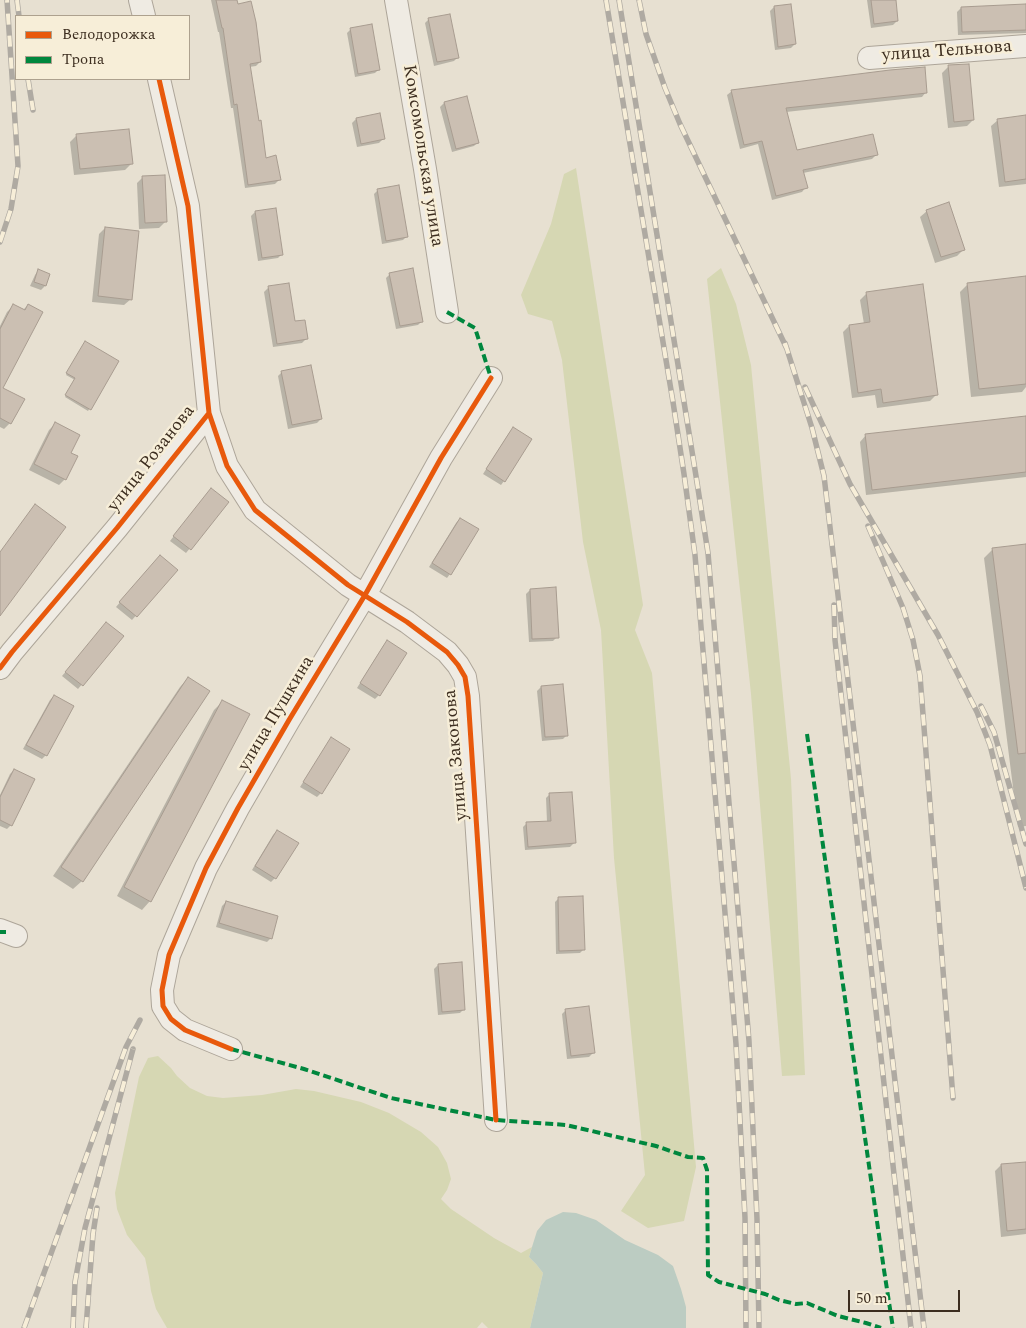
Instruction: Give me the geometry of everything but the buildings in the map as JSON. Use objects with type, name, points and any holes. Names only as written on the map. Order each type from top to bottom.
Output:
[{"type":"street","points":[[140,0],[144,15]]},
{"type":"street","name":"Комсомольская улица","points":[[396,0],[448,312]]},
{"type":"street","name":"улица Тельнова","points":[[868,58],[1026,46]]},
{"type":"street","name":"улица Розанова","points":[[0,668],[209,413],[188,206],[159,80]]},
{"type":"street","name":"улица Пушкина","points":[[231,1049],[185,1030],[171,1019],[163,1006],[162,990],[169,955],[206,868],[238,808],[365,595],[441,458],[491,378]]},
{"type":"street","name":"улица Законова","points":[[209,413],[227,466],[255,510],[348,585],[407,622],[447,652],[465,677],[468,696],[496,1120]]},
{"type":"green space","points":[[576,168],[643,605],[635,630],[652,673],[696,1167],[684,1221],[648,1228],[621,1211],[645,1175],[614,858],[601,630],[583,542],[562,360],[552,321],[528,314],[521,295],[551,224],[564,174]]},
{"type":"green space","points":[[721,268],[736,304],[751,365],[791,779],[805,1075],[782,1076],[751,694],[707,279]]},
{"type":"green space","points":[[158,1056],[190,1088],[207,1096],[223,1098],[262,1095],[296,1089],[314,1091],[361,1102],[389,1113],[421,1132],[438,1147],[447,1163],[451,1179],[441,1199],[451,1209],[494,1238],[521,1253],[532,1247],[529,1257],[543,1273],[530,1328],[488,1328],[482,1322],[477,1328],[167,1328],[156,1309],[145,1258],[127,1235],[117,1209],[115,1193],[139,1077],[148,1058]]},
{"type":"shaded area","points":[[563,1212],[576,1213],[596,1220],[625,1240],[658,1255],[673,1266],[686,1307],[686,1328],[530,1328],[543,1273],[529,1257],[537,1231],[546,1220]]},
{"type":"railway","points":[[0,242],[11,209],[18,166],[7,0]]},
{"type":"railway","points":[[17,0],[19,15]]},
{"type":"railway","points":[[606,0],[673,402],[695,555],[736,1044],[745,1218],[746,1328]]},
{"type":"railway","points":[[619,0],[708,553],[749,1041],[757,1219],[759,1328]]},
{"type":"railway","points":[[639,0],[646,34],[680,124],[787,349]]},
{"type":"railway","points":[[28,80],[33,110]]},
{"type":"railway","points":[[785,343],[812,428],[824,476],[924,1328]]},
{"type":"railway","points":[[805,387],[850,484],[938,635],[977,712],[990,745],[1026,888]]},
{"type":"railway","points":[[868,526],[903,608],[913,640],[920,676],[953,1098]]},
{"type":"railway","points":[[834,605],[835,640],[911,1328]]},
{"type":"railway","points":[[981,706],[994,732],[1026,844]]},
{"type":"railway","points":[[24,1328],[126,1047],[140,1020]]},
{"type":"railway","points":[[73,1328],[75,1282],[85,1228],[133,1049]]},
{"type":"railway","points":[[86,1328],[93,1234],[97,1208]]},
{"type":"marked path","points":[[447,312],[475,328],[491,378]]},
{"type":"marked path","points":[[807,734],[893,1328]]},
{"type":"marked path","points":[[0,932],[6,932]]},
{"type":"marked path","points":[[231,1049],[304,1069],[391,1098],[496,1120],[566,1125],[656,1146],[688,1157],[703,1158],[707,1170],[708,1275],[719,1282],[765,1294],[779,1300],[796,1304],[807,1303],[838,1316],[881,1328]]},
{"type":"cycle path","points":[[0,668],[117,528],[209,413],[188,206],[159,80]]},
{"type":"cycle path","points":[[231,1049],[185,1030],[171,1019],[163,1006],[162,990],[169,955],[206,868],[238,808],[365,595],[441,458],[491,378]]},
{"type":"cycle path","points":[[209,413],[227,466],[255,510],[348,585],[407,622],[447,652],[465,677],[468,696],[496,1120]]}]
